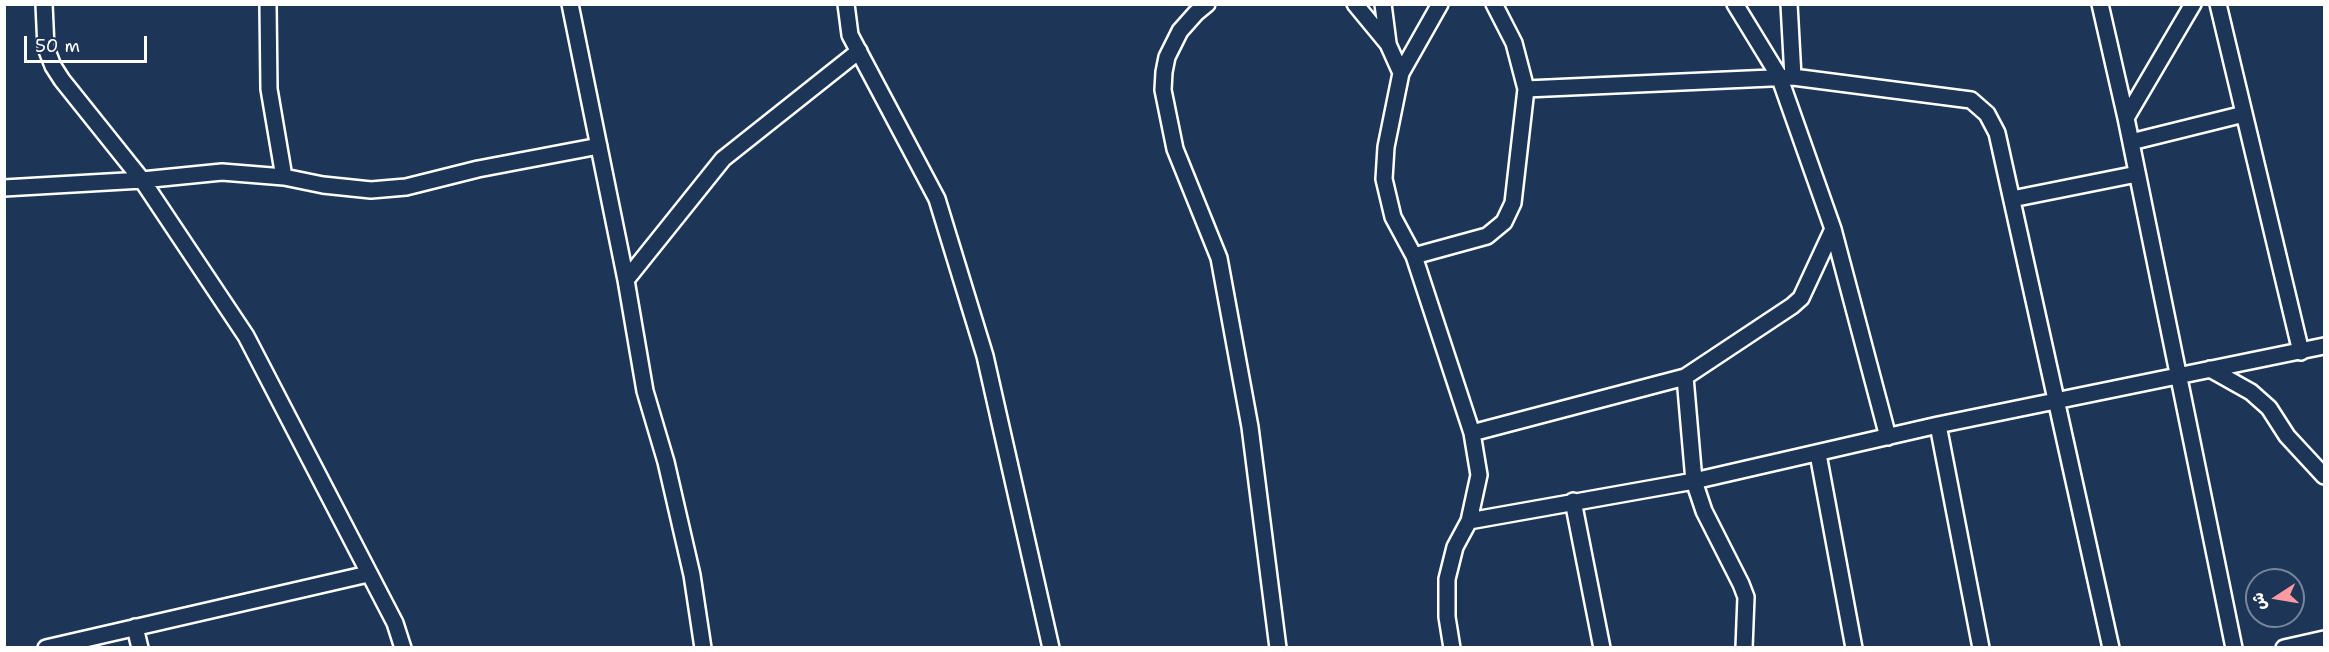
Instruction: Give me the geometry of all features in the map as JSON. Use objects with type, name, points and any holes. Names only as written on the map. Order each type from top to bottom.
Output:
[{"type":"street","points":[[44,4],[46,48],[53,66],[142,180],[246,336],[395,623],[403,648]]},
{"type":"street","points":[[268,4],[269,89],[284,177]]},
{"type":"street","points":[[570,4],[626,280],[645,391],[666,462],[692,575],[703,648]]},
{"type":"street","points":[[846,4],[850,35],[937,199],[985,356],[1051,648]]},
{"type":"street","points":[[1207,4],[1180,31],[1167,57],[1163,90],[1175,149],[1219,258],[1250,427],[1278,648]]},
{"type":"street","points":[[1355,4],[1388,44],[1401,73]]},
{"type":"street","points":[[1383,4],[1388,44]]},
{"type":"street","points":[[1440,4],[1401,73],[1386,147],[1384,179],[1393,217],[1414,256],[1472,434],[1479,475],[1469,522],[1455,547],[1447,579],[1447,617],[1452,648]]},
{"type":"street","points":[[1414,256],[1487,236],[1504,222],[1513,203],[1526,88],[1514,43],[1494,4]]},
{"type":"street","points":[[1735,4],[1786,76],[1833,229],[1887,437]]},
{"type":"street","points":[[1786,76],[1789,4]]},
{"type":"street","points":[[2100,4],[2131,142],[2234,648]]},
{"type":"street","points":[[2126,118],[2193,4]]},
{"type":"street","points":[[2218,4],[2301,352]]},
{"type":"street","points":[[626,280],[723,159],[859,51]]},
{"type":"street","points":[[1526,88],[1786,76],[1971,100],[1987,114],[1997,133],[2058,400],[2111,648]]},
{"type":"street","points":[[2131,142],[2244,114]]},
{"type":"street","points":[[4,188],[142,180],[222,172],[284,177],[371,190],[406,187],[478,169],[599,146]]},
{"type":"street","points":[[2012,199],[2137,174]]},
{"type":"street","points":[[1472,434],[1685,376],[1801,298],[1833,229]]},
{"type":"street","points":[[1469,522],[1573,501],[1694,481],[1938,425],[2325,346]]},
{"type":"street","points":[[2210,369],[2251,392],[2269,408],[2288,436],[2325,476]]},
{"type":"street","points":[[1685,376],[1694,481],[1704,511],[1746,597],[1744,648]]},
{"type":"street","points":[[1938,425],[1981,648]]},
{"type":"street","points":[[1818,454],[1854,648]]},
{"type":"street","points":[[1573,501],[1602,648]]},
{"type":"street","points":[[46,648],[368,574]]},
{"type":"street","points":[[135,627],[140,648]]},
{"type":"street","points":[[2284,648],[2325,639]]}]
